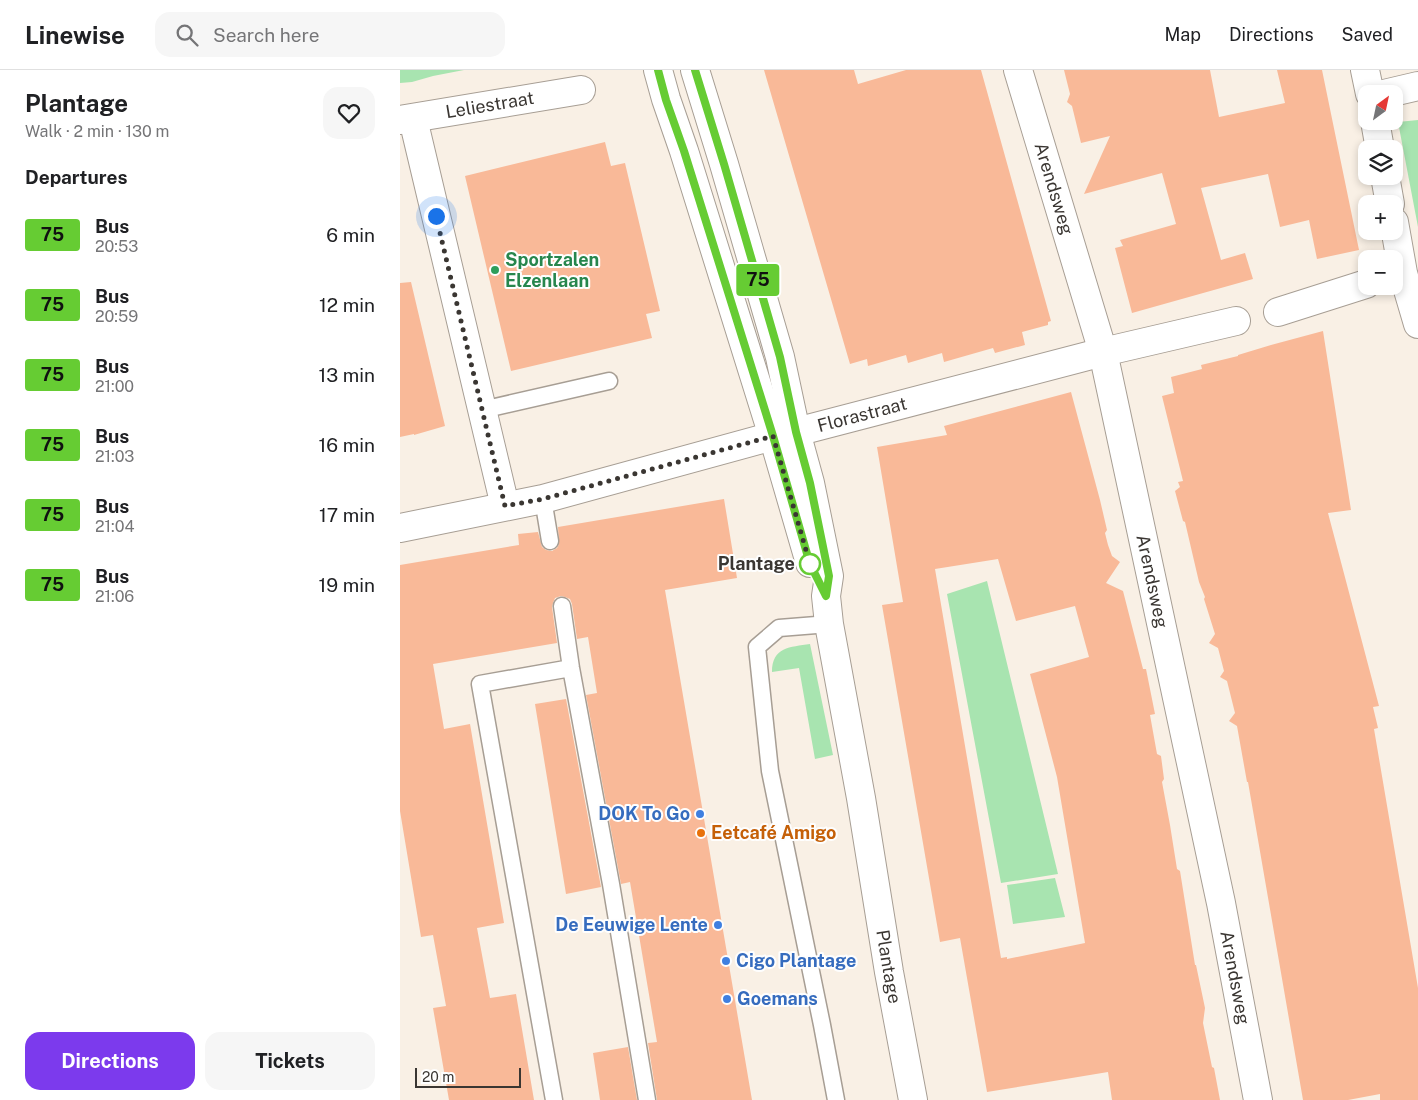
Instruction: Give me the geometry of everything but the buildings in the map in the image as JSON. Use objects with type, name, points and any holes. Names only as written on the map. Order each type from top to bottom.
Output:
[{"type":"street","name":"Plantage","points":[[658,70],[666,100],[684,151],[793,432],[810,483],[829,576],[826,596],[829,624],[913,1100]]},
{"type":"street","name":"Plantage","points":[[695,70],[780,357],[793,432]]},
{"type":"street","name":"Arendsweg","points":[[1018,70],[1103,352],[1221,903],[1258,1100]]},
{"type":"street","points":[[1366,70],[1368,85]]},
{"type":"street","points":[[1403,90],[1418,86]]},
{"type":"street","name":"Leliestraat","points":[[406,119],[581,90]]},
{"type":"street","points":[[406,119],[482,410],[505,506]]},
{"type":"street","points":[[1403,286],[1418,324]]},
{"type":"street","points":[[1278,312],[1358,287]]},
{"type":"street","name":"Florastraat","points":[[400,528],[543,499],[1103,352],[1236,321]]},
{"type":"lane","points":[[482,410],[609,381]]},
{"type":"lane","points":[[543,499],[550,541]]},
{"type":"lane","points":[[562,606],[571,668],[612,884],[647,1100]]},
{"type":"lane","points":[[829,624],[779,628],[757,647],[770,771],[836,1100]]},
{"type":"lane","points":[[554,1100],[480,684],[571,668]]},
{"type":"green space","points":[[400,70],[464,70],[400,83]]},
{"type":"green space","points":[[1418,120],[1418,227],[1403,140],[1400,130],[1403,130],[1403,122]]},
{"type":"green space","points":[[987,581],[1058,874],[1001,883],[947,594]]},
{"type":"green space","points":[[810,644],[833,755],[815,759],[799,668],[772,672],[775,658],[779,653],[789,648]]},
{"type":"green space","points":[[1055,878],[1065,917],[1013,924],[1007,885]]},
{"type":"bus line","name":"75","points":[[658,70],[773,436],[810,564],[826,596],[829,576],[810,483],[796,432],[780,357],[695,70]]},
{"type":"place","name":"Sportzalen Elzenlaan","points":[[495,270]]},
{"type":"place","name":"Plantage","points":[[810,564]]},
{"type":"place","name":"DOK To Go","points":[[700,814]]},
{"type":"place","name":"Eetcafé Amigo","points":[[701,833]]},
{"type":"place","name":"De Eeuwige Lente","points":[[718,925]]},
{"type":"place","name":"Cigo Plantage","points":[[726,961]]},
{"type":"place","name":"Goemans","points":[[727,999]]},
{"type":"route","points":[[436,216],[505,506],[543,499],[773,436],[810,564]]}]
